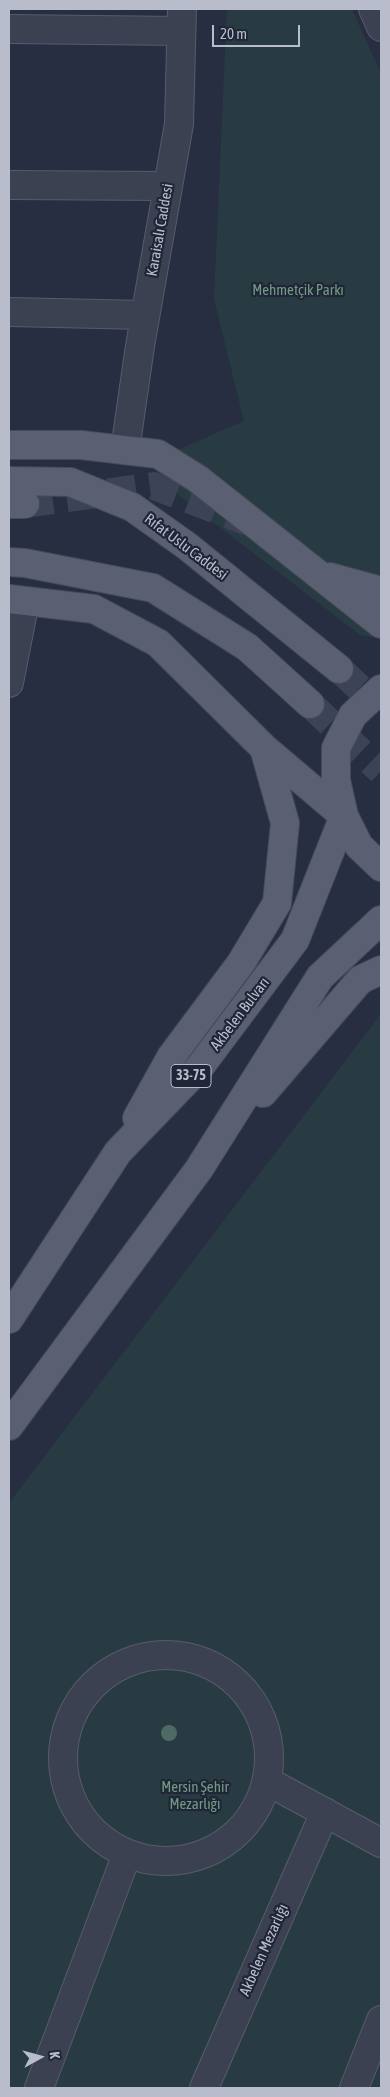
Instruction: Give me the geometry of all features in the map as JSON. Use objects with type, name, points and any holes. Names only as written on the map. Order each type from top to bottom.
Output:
[{"type":"main road","points":[[9,445],[81,445],[158,454],[198,479],[381,624]]},
{"type":"main road","name":"Rıfat Uslu Caddesi","points":[[9,481],[70,482],[132,506],[187,546],[338,669]]},
{"type":"main road","points":[[9,562],[25,563],[153,588],[247,647],[310,704]]},
{"type":"main road","points":[[316,572],[381,591]]},
{"type":"main road","points":[[17,600],[94,609],[158,643],[264,748],[344,816]]},
{"type":"main road","points":[[381,689],[353,715],[336,748],[336,780],[344,816],[359,846],[381,868]]},
{"type":"main road","name":"33-75","points":[[118,1152],[171,1056],[241,964],[277,903],[286,823],[264,748]]},
{"type":"main road","name":"Akbelen Bulvarı","points":[[9,1319],[118,1152],[199,1068],[295,940],[344,816]]},
{"type":"main road","points":[[199,1169],[320,977],[381,920]]},
{"type":"main road","points":[[9,1426],[199,1169],[360,980],[381,970]]},
{"type":"street","points":[[373,9],[381,27]]},
{"type":"street","points":[[9,29],[182,20]]},
{"type":"street","name":"Karaisalı Caddesi","points":[[125,450],[145,315],[179,124],[182,20]]},
{"type":"street","points":[[9,186],[168,186]]},
{"type":"street","points":[[9,312],[145,315]]},
{"type":"street","points":[[9,683],[17,600]]},
{"type":"street","points":[[177,1655],[209,1664],[236,1682],[258,1710],[269,1745],[267,1781],[254,1814],[229,1841],[198,1857],[162,1862],[127,1854],[99,1837],[78,1812],[65,1782],[63,1749],[71,1717],[89,1689],[114,1668],[144,1656],[177,1655]]},
{"type":"street","points":[[267,1781],[381,1843]]},
{"type":"street","name":"Akbelen Mezarlığı","points":[[204,2088],[325,1812]]},
{"type":"street","points":[[39,2088],[127,1854]]},
{"type":"street","points":[[354,2088],[381,2020]]},
{"type":"green space","name":"Mehmetçik Parkı","points":[[227,9],[352,9],[381,74],[381,639],[360,635],[178,495],[166,455],[244,421],[214,299]]},
{"type":"green space","name":"Mersin Şehir Mezarlığı","points":[[381,1014],[381,2088],[9,2088],[9,1503]]},
{"type":"tunnel","points":[[25,504],[154,486],[248,522]]},
{"type":"tunnel","points":[[339,669],[381,708]]},
{"type":"tunnel","points":[[310,704],[381,771]]}]
